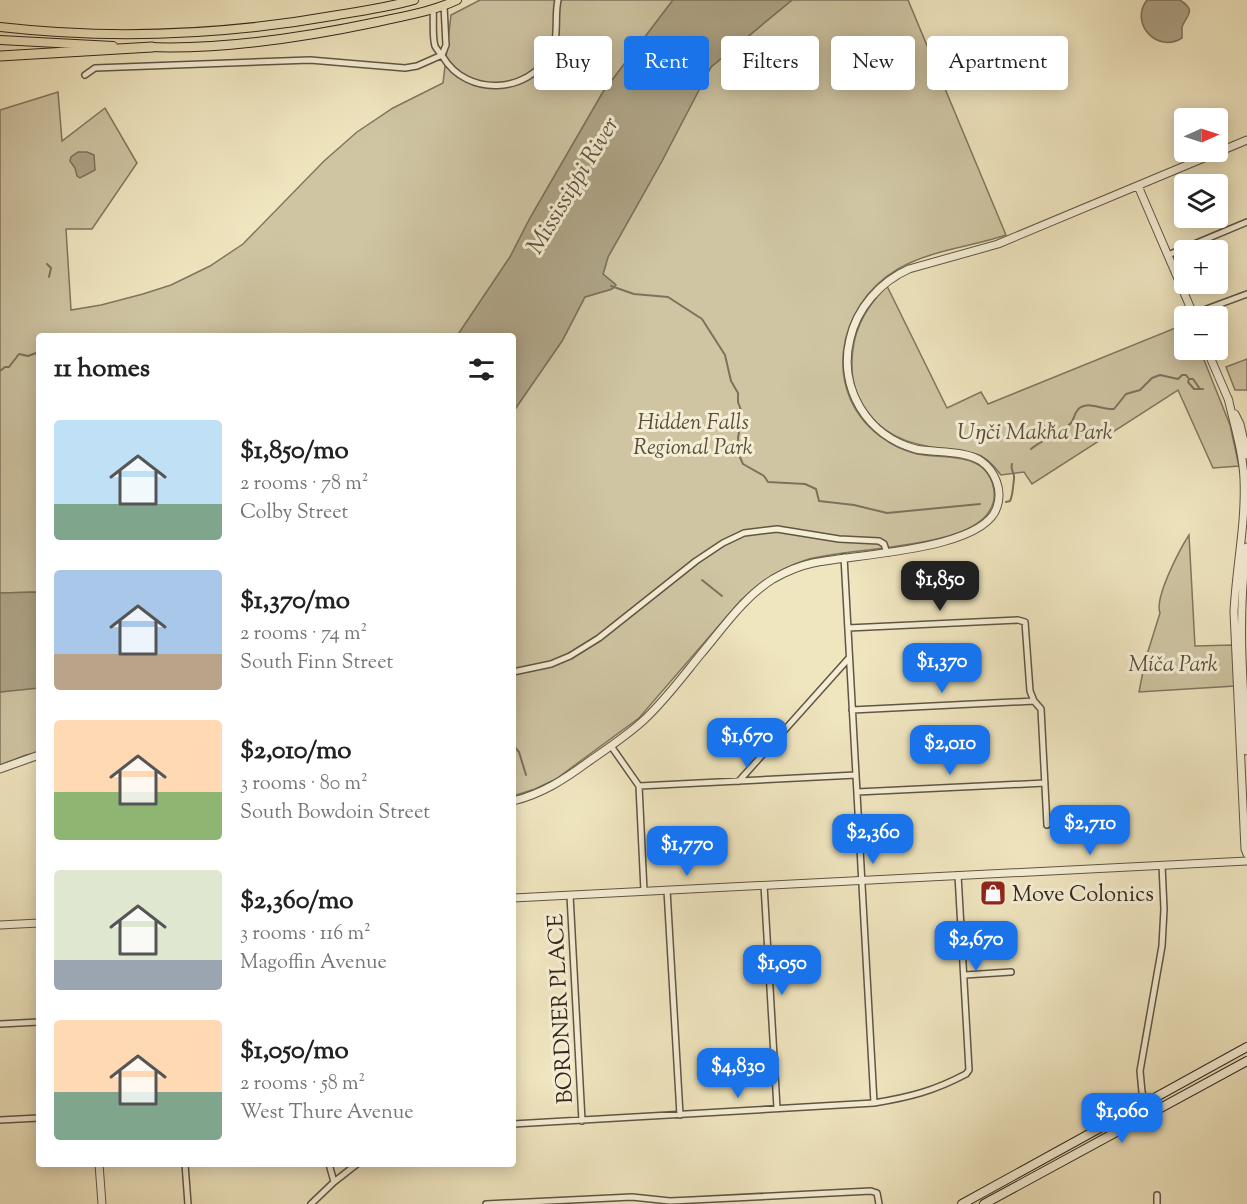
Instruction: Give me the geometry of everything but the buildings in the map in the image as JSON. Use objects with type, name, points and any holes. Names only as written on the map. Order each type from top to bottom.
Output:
[{"type":"highway","points":[[0,27],[126,35],[224,31],[322,18],[414,0]]},
{"type":"highway","points":[[0,56],[207,45],[308,34],[457,0]]},
{"type":"highway","points":[[0,40],[152,47]]},
{"type":"main road","points":[[962,1204],[1247,1047]]},
{"type":"main road","points":[[984,1204],[1247,1061]]},
{"type":"street","points":[[433,5],[435,46],[459,75],[481,86],[495,86],[517,81],[535,72],[543,64],[550,54],[556,36],[558,0]]},
{"type":"street","points":[[84,75],[95,68],[310,60],[405,68],[417,66],[442,55],[446,45],[444,3]]},
{"type":"street","points":[[516,800],[547,789],[634,729],[658,705],[754,593],[773,579],[796,568],[844,557],[887,553],[960,536],[984,525],[997,509],[998,487],[993,473],[978,459],[917,449],[901,444],[884,434],[866,418],[852,392],[848,375],[849,341],[864,307],[880,287],[899,273],[998,244],[1247,140]]},
{"type":"street","points":[[1138,186],[1189,306]]},
{"type":"street","points":[[1168,255],[1247,222]]},
{"type":"street","points":[[1216,306],[1247,294]]},
{"type":"street","points":[[1212,360],[1240,424],[1247,454]]},
{"type":"street","points":[[1228,398],[1246,480],[1234,612],[1242,655],[1245,849],[1247,854]]},
{"type":"street","points":[[516,671],[551,664],[570,656],[599,638],[696,561],[723,543],[751,531],[777,529],[839,539],[879,541],[884,544],[887,553]]},
{"type":"street","points":[[1247,547],[1240,612],[1247,752]]},
{"type":"street","points":[[844,557],[874,1103]]},
{"type":"street","points":[[848,628],[1018,620],[1024,622],[1030,691],[1034,701],[1041,709],[1047,825]]},
{"type":"street","points":[[739,781],[849,658]]},
{"type":"street","points":[[852,710],[1034,701]]},
{"type":"street","points":[[611,746],[639,786],[644,891]]},
{"type":"street","points":[[0,769],[36,756]]},
{"type":"street","points":[[639,786],[856,775]]},
{"type":"street","points":[[857,792],[1045,783]]},
{"type":"street","points":[[516,898],[1247,861]]},
{"type":"street","points":[[1149,1115],[1140,1071],[1163,937],[1162,865]]},
{"type":"street","points":[[516,1124],[874,1103],[916,1096],[966,1074],[969,1070],[958,875]]},
{"type":"street","points":[[764,885],[777,1108]]},
{"type":"street","points":[[667,890],[680,1115]]},
{"type":"street","name":"BORDNER PLACE","points":[[570,895],[582,1120]]},
{"type":"street","points":[[0,925],[36,923]]},
{"type":"street","points":[[964,975],[1011,972]]},
{"type":"street","points":[[0,1024],[36,1022]]},
{"type":"street","points":[[0,1120],[36,1118]]},
{"type":"street","points":[[99,1167],[102,1204]]},
{"type":"street","points":[[185,1167],[188,1204]]},
{"type":"street","points":[[330,1167],[334,1182]]},
{"type":"street","points":[[311,1204],[353,1167]]},
{"type":"street","points":[[486,1204],[632,1197],[670,1201],[871,1191],[877,1193],[879,1204]]},
{"type":"street","points":[[1157,1195],[1157,1204]]},
{"type":"street","points":[[761,1196],[762,1204]]},
{"type":"green space","points":[[480,0],[673,0],[646,36],[624,36],[624,64],[612,80],[612,36],[534,36],[534,90],[605,90],[530,218],[510,257],[459,333],[36,333],[36,592],[0,593],[0,110],[58,92],[62,141],[105,108],[137,163],[92,229],[66,229],[71,310],[143,294],[171,285],[210,266],[243,244],[324,161],[357,132],[393,108],[443,83],[451,15]]},
{"type":"green space","name":"Hidden Falls Regional Park","points":[[792,0],[908,0],[927,46],[927,90],[946,90],[1006,235],[923,257],[898,269],[877,285],[860,305],[849,327],[843,351],[844,376],[850,399],[864,421],[884,439],[917,454],[969,460],[987,472],[992,483],[994,500],[990,510],[978,523],[958,533],[906,545],[806,560],[771,576],[741,600],[639,718],[556,779],[516,795],[516,408],[562,341],[585,297],[612,289],[615,284],[603,274],[608,257],[699,90],[709,90],[709,71],[721,59],[721,90],[819,90],[819,36],[748,36]]},
{"type":"green space","name":"Uŋči Makȟa Park","points":[[887,286],[947,408],[981,392],[988,404],[1174,328],[1174,360],[1204,360],[1230,425],[1239,466],[1213,468],[1178,390],[1032,484],[1024,472],[1001,475],[990,462],[978,455],[919,444],[897,437],[877,423],[865,409],[859,398],[852,373],[852,355],[860,323]]},
{"type":"green space","points":[[1247,359],[1247,390],[1235,390],[1226,367]]},
{"type":"green space","name":"Míča Park","points":[[1189,535],[1195,646],[1233,645],[1235,686],[1139,692],[1145,661],[1160,613],[1159,606],[1164,585]]},
{"type":"green space","points":[[36,688],[36,753],[0,765],[0,692]]},
{"type":"water","points":[[673,0],[792,0],[748,36],[721,36],[721,59],[709,71],[709,36],[646,36]]},
{"type":"water","points":[[1147,0],[1180,0],[1188,7],[1189,13],[1182,27],[1182,38],[1173,42],[1163,42],[1148,34],[1141,18],[1142,9]]},
{"type":"water","name":"Mississippi River","points":[[624,64],[624,90],[699,90],[608,257],[603,274],[616,285],[612,289],[585,297],[562,341],[516,408],[516,333],[459,333],[510,257],[603,92],[612,90],[612,80]]},
{"type":"water","points":[[78,152],[94,155],[95,170],[80,178],[70,161],[71,157]]},
{"type":"water","points":[[36,592],[36,688],[0,692],[0,593]]},
{"type":"waterway","points":[[47,264],[51,268],[49,277]]},
{"type":"waterway","points":[[611,286],[634,294],[668,297],[702,319],[725,355],[731,381],[738,393],[742,413],[738,438],[739,455],[743,464],[764,476],[768,482],[805,484],[816,489],[819,501],[854,505],[887,513],[980,504]]},
{"type":"waterway","points":[[0,371],[9,367],[19,354],[28,356],[36,353]]},
{"type":"waterway","points":[[1031,449],[1071,423],[1077,410],[1081,407],[1089,405],[1114,409],[1126,394],[1140,390],[1152,378],[1160,375],[1178,379],[1186,375],[1194,389],[1203,389]]},
{"type":"waterway","points":[[1190,379],[1193,379],[1200,389]]},
{"type":"waterway","points":[[1006,502],[1010,501],[1012,493],[1014,477],[1012,464]]},
{"type":"waterway","points":[[702,580],[722,596]]},
{"type":"waterway","points":[[516,748],[526,775]]},
{"type":"place","name":"Move Colonics","points":[[993,893]]}]
